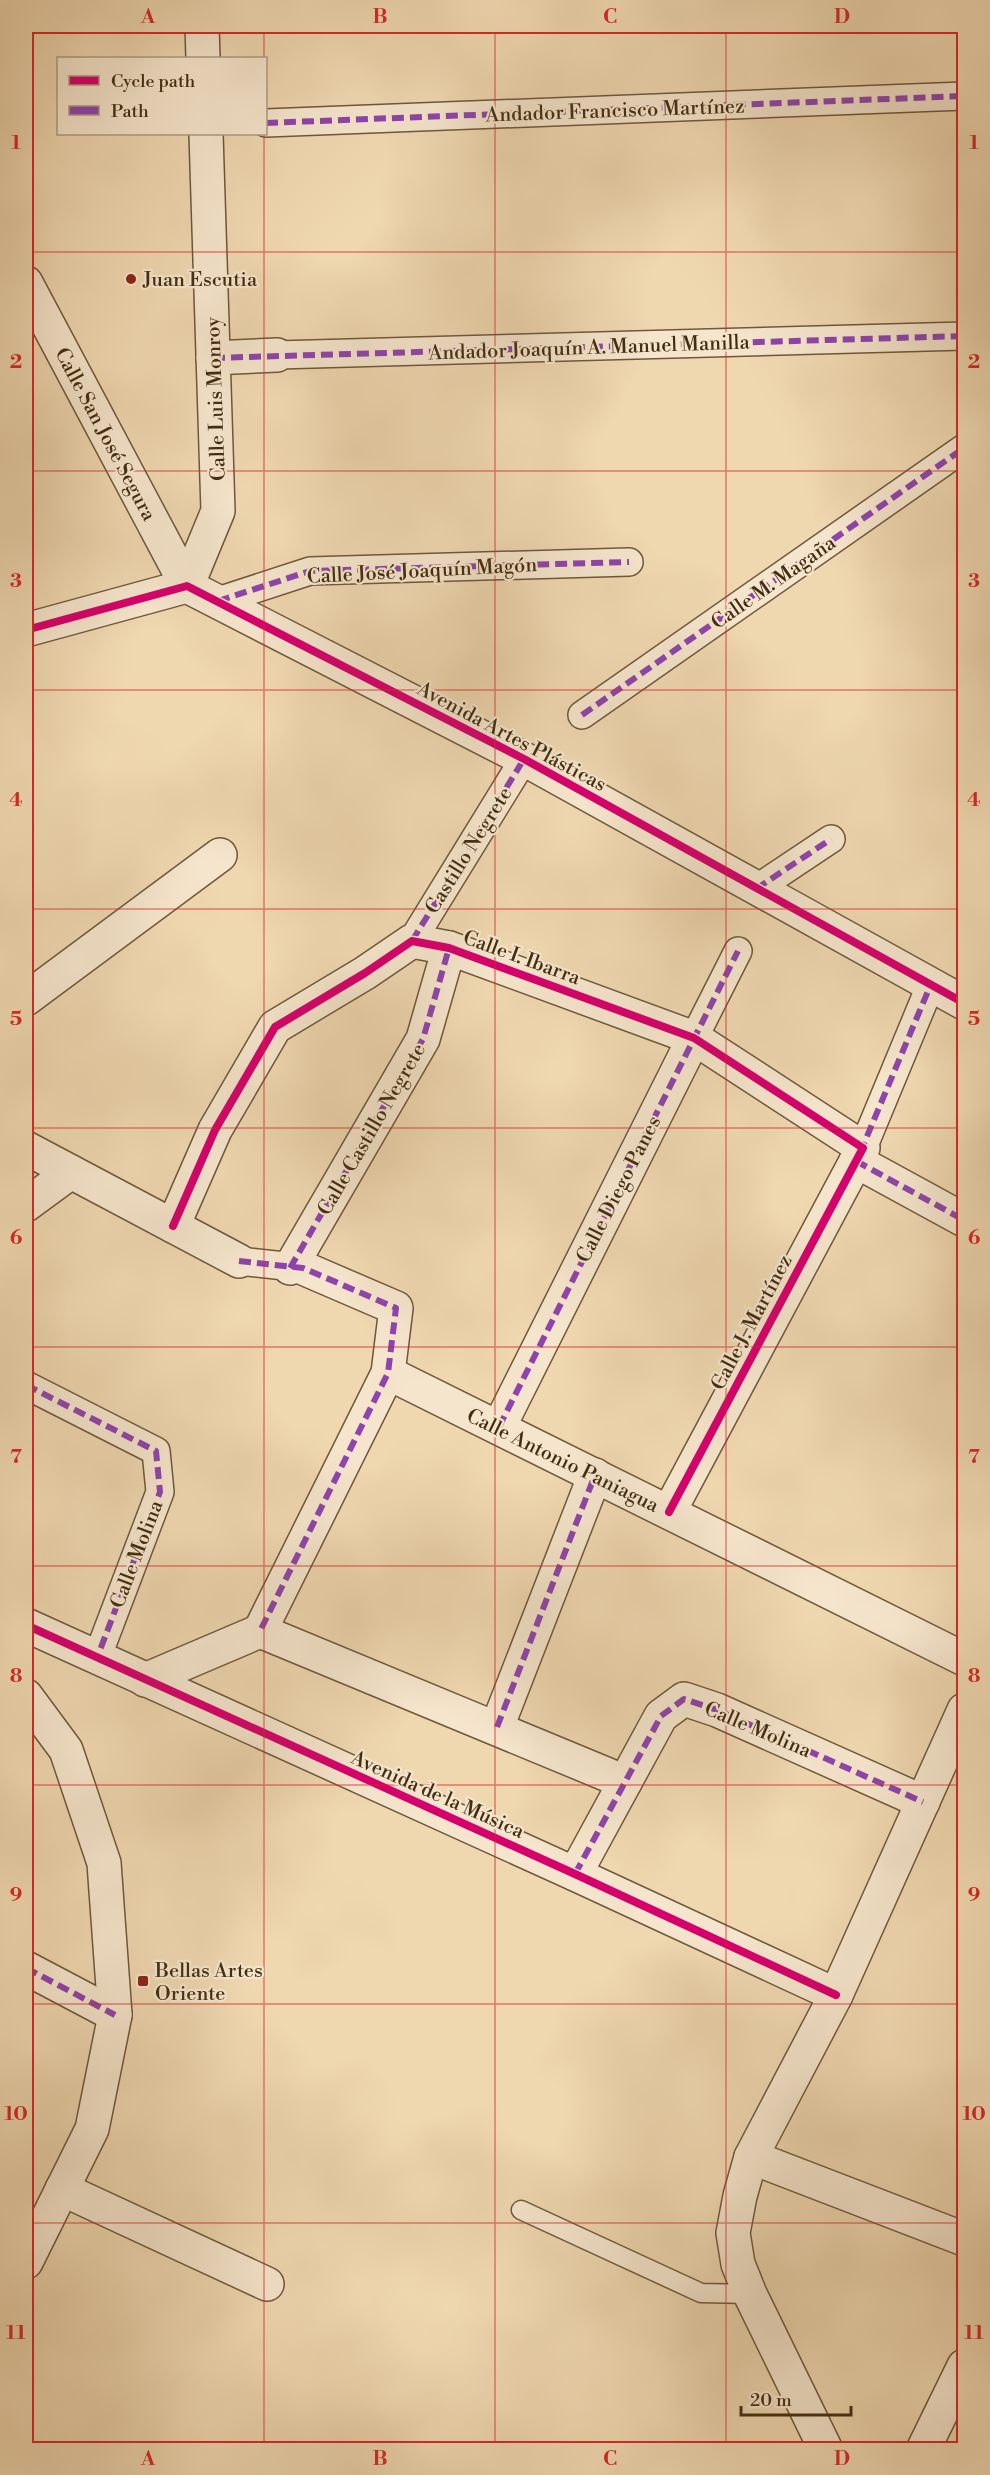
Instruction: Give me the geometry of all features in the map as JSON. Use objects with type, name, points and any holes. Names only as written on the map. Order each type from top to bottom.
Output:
[{"type":"street","points":[[202,26],[203,57]]},
{"type":"street","name":"Andador Francisco Martínez","points":[[267,123],[964,96]]},
{"type":"street","name":"Calle Luis Monroy","points":[[187,586],[218,511],[206,135]]},
{"type":"street","name":"Calle San José Segura","points":[[26,283],[187,586]]},
{"type":"street","name":"Andador Joaquín A. Manuel Manilla","points":[[213,358],[964,336]]},
{"type":"street","name":"Calle M. Magaña","points":[[582,715],[964,448]]},
{"type":"street","name":"Calle José Joaquín Magón","points":[[218,601],[310,571],[629,562]]},
{"type":"street","points":[[26,630],[187,586]]},
{"type":"street","name":"Avenida Artes Plásticas","points":[[187,586],[524,759],[964,1003]]},
{"type":"street","name":"Castillo Negrete","points":[[412,941],[524,759]]},
{"type":"street","points":[[756,889],[831,839]]},
{"type":"street","points":[[26,999],[220,855]]},
{"type":"street","points":[[173,1226],[215,1130],[275,1027],[365,973],[412,941]]},
{"type":"street","name":"Calle I. Ibarra","points":[[412,941],[449,948],[694,1038],[859,1155],[964,1220]]},
{"type":"street","name":"Calle Castillo Negrete","points":[[296,1268],[423,1039],[449,948]]},
{"type":"street","name":"Calle Diego Panes","points":[[499,1428],[738,951]]},
{"type":"street","name":"Calle J. Martínez","points":[[669,1512],[859,1155],[930,984]]},
{"type":"street","points":[[26,1148],[239,1261],[296,1268],[396,1308],[387,1372],[260,1631],[145,1680]]},
{"type":"street","points":[[26,1205],[71,1172]]},
{"type":"street","name":"Calle Antonio Paniagua","points":[[387,1372],[964,1659]]},
{"type":"street","name":"Calle Molina","points":[[26,1385],[156,1451],[160,1492],[97,1658]]},
{"type":"street","points":[[497,1727],[595,1475]]},
{"type":"street","name":"Avenida de la Música","points":[[26,1625],[576,1874],[836,1995]]},
{"type":"street","points":[[260,1631],[497,1727],[625,1782]]},
{"type":"street","points":[[26,1696],[66,1750],[104,1863],[115,2014],[92,2129],[26,2262]]},
{"type":"street","name":"Calle Molina","points":[[576,1874],[661,1716],[684,1699],[717,1710],[923,1802]]},
{"type":"street","points":[[826,2450],[750,2294],[738,2264],[733,2233],[740,2196],[752,2157],[836,1995],[964,1710]]},
{"type":"street","points":[[26,1968],[115,2014]]},
{"type":"street","points":[[752,2157],[964,2239]]},
{"type":"street","points":[[62,2189],[267,2284]]},
{"type":"street","points":[[923,2450],[964,2366]]},
{"type":"lane","points":[[521,2210],[701,2292],[750,2294]]},
{"type":"marked path","points":[[267,123],[964,96]]},
{"type":"marked path","points":[[213,358],[964,336]]},
{"type":"marked path","points":[[582,715],[964,448]]},
{"type":"marked path","points":[[218,601],[310,571],[629,562]]},
{"type":"marked path","points":[[412,941],[524,759]]},
{"type":"marked path","points":[[756,889],[831,839]]},
{"type":"marked path","points":[[290,1268],[423,1039],[449,948]]},
{"type":"marked path","points":[[499,1427],[738,951]]},
{"type":"marked path","points":[[860,1153],[931,984]]},
{"type":"marked path","points":[[856,1161],[964,1220]]},
{"type":"marked path","points":[[239,1261],[303,1268],[396,1308],[388,1373],[260,1631]]},
{"type":"marked path","points":[[26,1385],[156,1451],[160,1492],[97,1658]]},
{"type":"marked path","points":[[497,1727],[595,1475]]},
{"type":"marked path","points":[[575,1874],[661,1716],[684,1699],[717,1710],[923,1802]]},
{"type":"marked path","points":[[26,1968],[115,2015]]},
{"type":"cycle path","points":[[26,630],[187,586],[524,759],[964,1003]]},
{"type":"cycle path","points":[[173,1226],[215,1130],[275,1027],[365,973],[412,941],[449,948],[694,1038],[863,1148],[669,1512]]},
{"type":"cycle path","points":[[26,1625],[836,1995]]},
{"type":"place","name":"Juan Escutia","points":[[131,279]]},
{"type":"place","name":"Bellas Artes Oriente","points":[[143,1981]]}]
